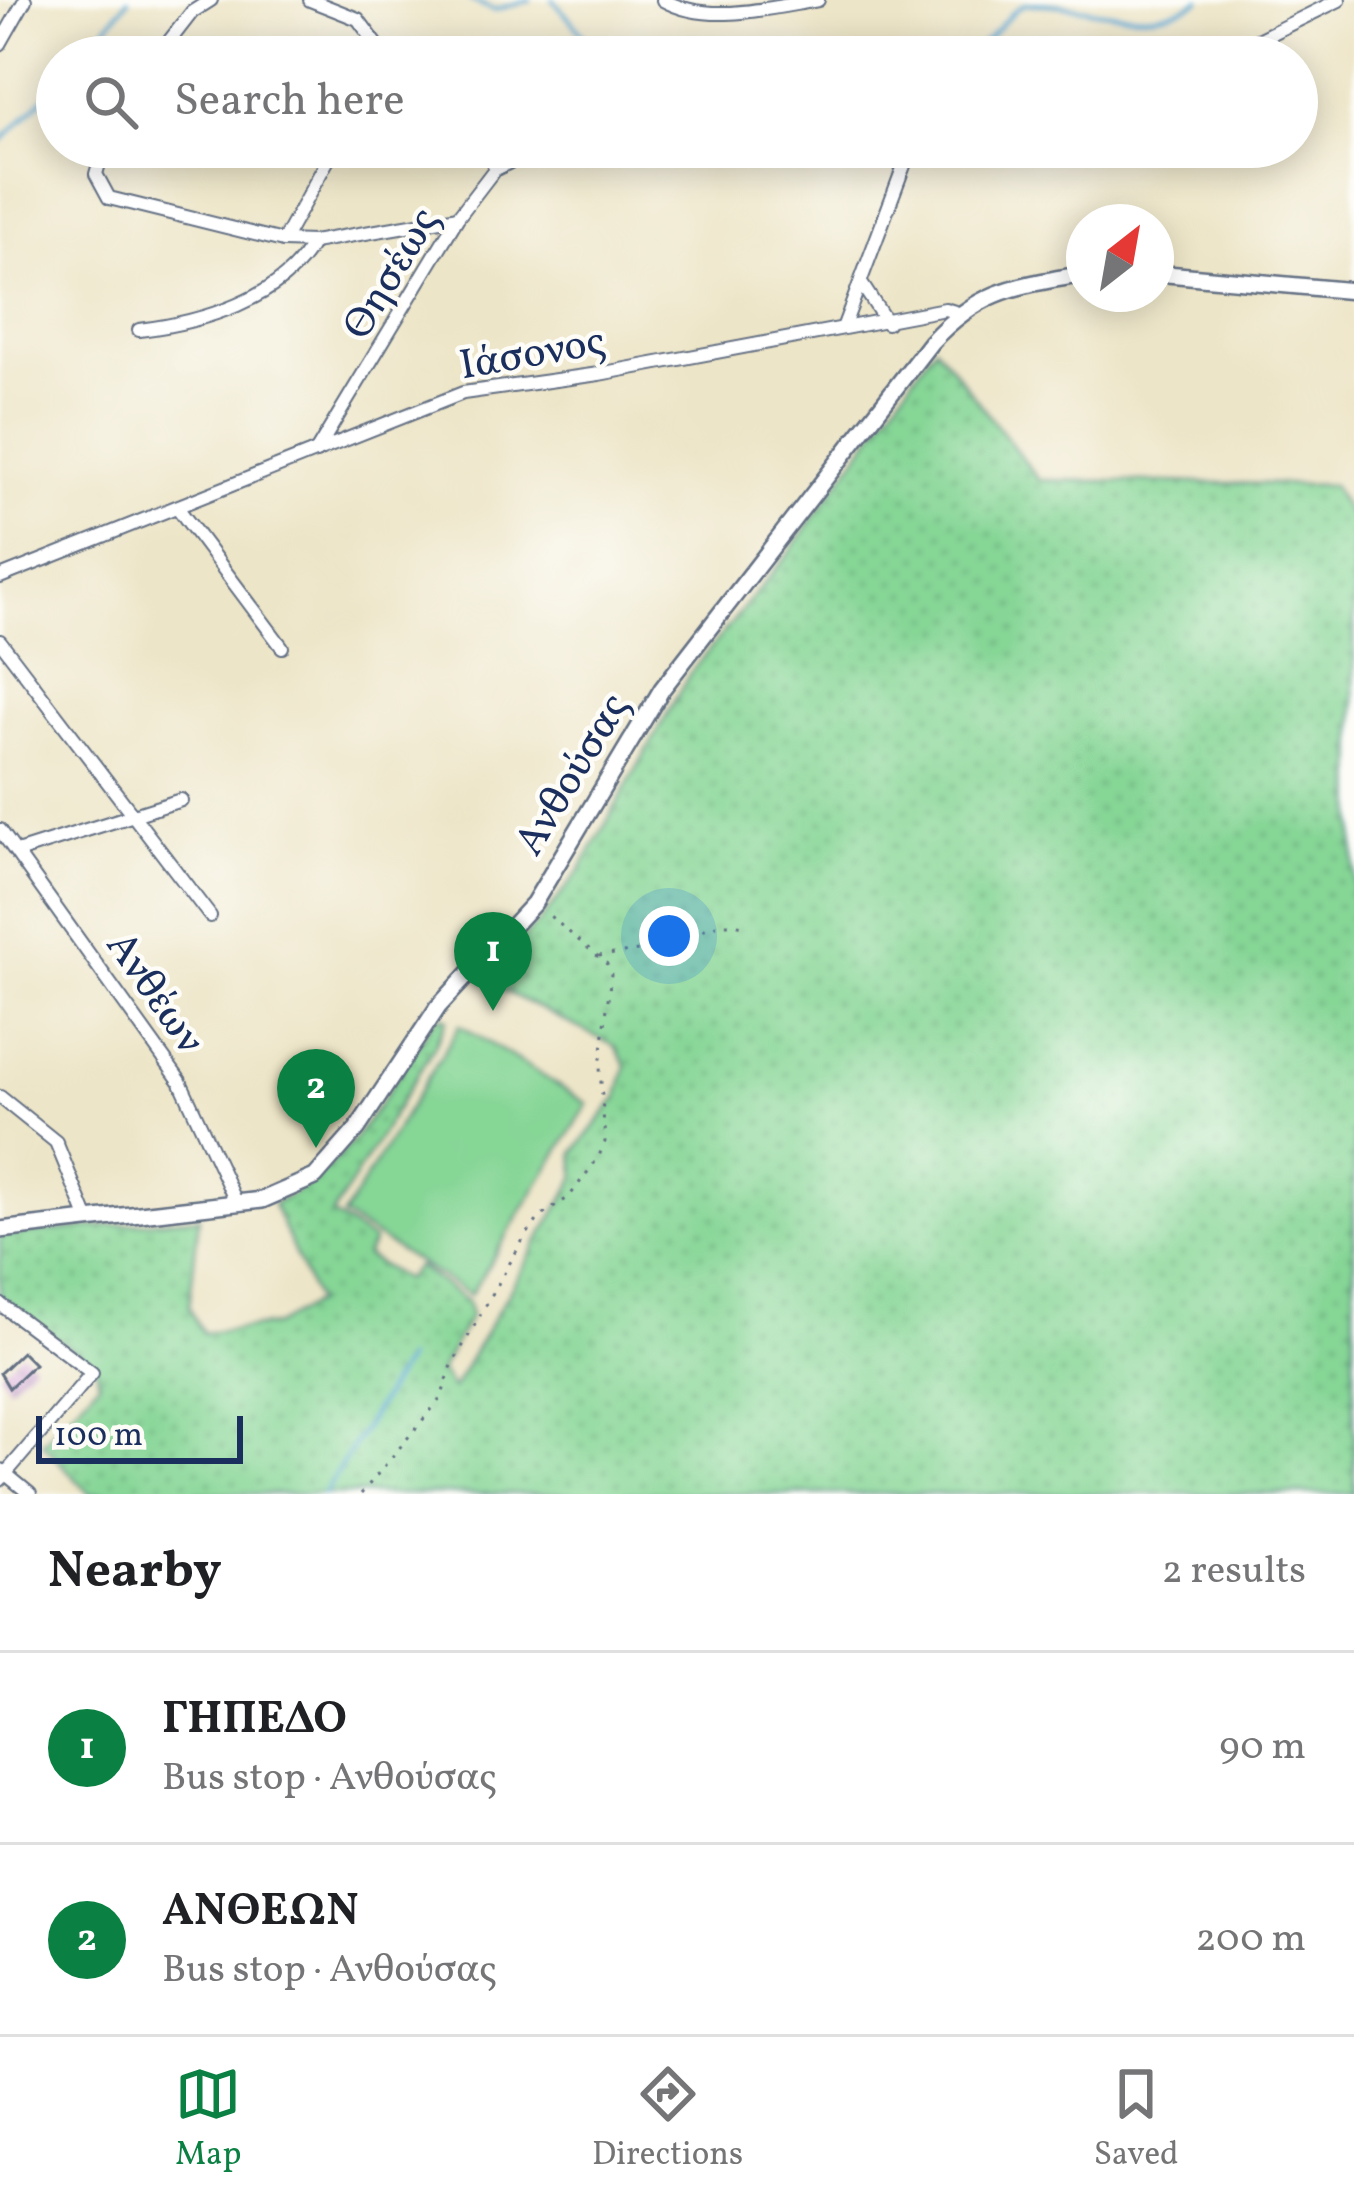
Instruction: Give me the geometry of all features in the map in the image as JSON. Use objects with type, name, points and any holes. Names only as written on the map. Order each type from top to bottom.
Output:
[{"type":"street","points":[[0,44],[25,0]]},
{"type":"street","points":[[174,36],[192,12],[211,0]]},
{"type":"street","points":[[310,0],[358,19],[370,36]]},
{"type":"street","points":[[663,0],[684,12],[718,13],[818,0]]},
{"type":"street","points":[[1266,36],[1339,0]]},
{"type":"street","points":[[98,168],[96,174],[110,198],[283,241],[313,242],[458,217]]},
{"type":"street","points":[[283,241],[323,168]]},
{"type":"street","points":[[843,328],[903,168]]},
{"type":"street","name":"Θησέως","points":[[315,453],[458,217],[494,170]]},
{"type":"street","points":[[139,331],[187,324],[233,308],[287,272],[313,242]]},
{"type":"street","points":[[1174,275],[1354,291]]},
{"type":"street","name":"Ανθούσας","points":[[0,1231],[237,1204],[287,1192],[330,1162],[438,1007],[534,903],[662,689],[837,468],[900,380],[958,314],[991,293],[1066,278]]},
{"type":"street","points":[[861,283],[887,323]]},
{"type":"street","name":"Ιάσονος","points":[[0,577],[463,393],[599,374],[945,309],[958,314]]},
{"type":"street","points":[[177,507],[282,647]]},
{"type":"street","points":[[0,641],[209,916]]},
{"type":"street","points":[[17,852],[181,800]]},
{"type":"street","name":"Ανθέων","points":[[0,830],[180,1082],[237,1204]]},
{"type":"street","points":[[0,1097],[56,1142],[88,1220]]},
{"type":"street","points":[[0,1304],[92,1373],[2,1474],[30,1494]]},
{"type":"path","points":[[362,1494],[441,1398],[452,1365],[524,1238],[568,1196],[605,1142],[600,1066],[610,974],[597,956],[534,903]]},
{"type":"path","points":[[597,956],[660,947],[710,924],[728,921],[746,927]]},
{"type":"green space","points":[[935,346],[1039,480],[1332,485],[1354,524],[1354,1494],[90,1494],[42,1443],[99,1382],[96,1367],[0,1296],[0,1236],[199,1217],[189,1307],[203,1333],[276,1325],[316,1302],[273,1204],[300,1190],[346,1149],[435,1019],[442,1016],[447,1019],[434,1047],[332,1215],[373,1241],[366,1256],[405,1280],[417,1266],[468,1302],[470,1316],[440,1370],[452,1389],[576,1177],[574,1153],[618,1097],[626,1065],[615,1046],[482,980],[542,919],[579,872],[690,673],[789,553]]},
{"type":"green space","points":[[460,1025],[588,1104],[470,1295],[343,1216]]},
{"type":"building","points":[[22,1352],[34,1364],[9,1388],[0,1373]]},
{"type":"waterway","points":[[99,36],[128,0]]},
{"type":"waterway","points":[[470,0],[494,10],[530,0]]},
{"type":"waterway","points":[[553,0],[585,36]]},
{"type":"waterway","points":[[990,36],[1026,4],[1136,16],[1179,10],[1200,0]]},
{"type":"waterway","points":[[0,142],[36,106]]},
{"type":"waterway","points":[[324,1494],[406,1359]]},
{"type":"place","name":"ΓΗΠΕΔΟ","points":[[493,1011]]},
{"type":"place","name":"ΑΝΘΕΩΝ","points":[[316,1148]]}]
